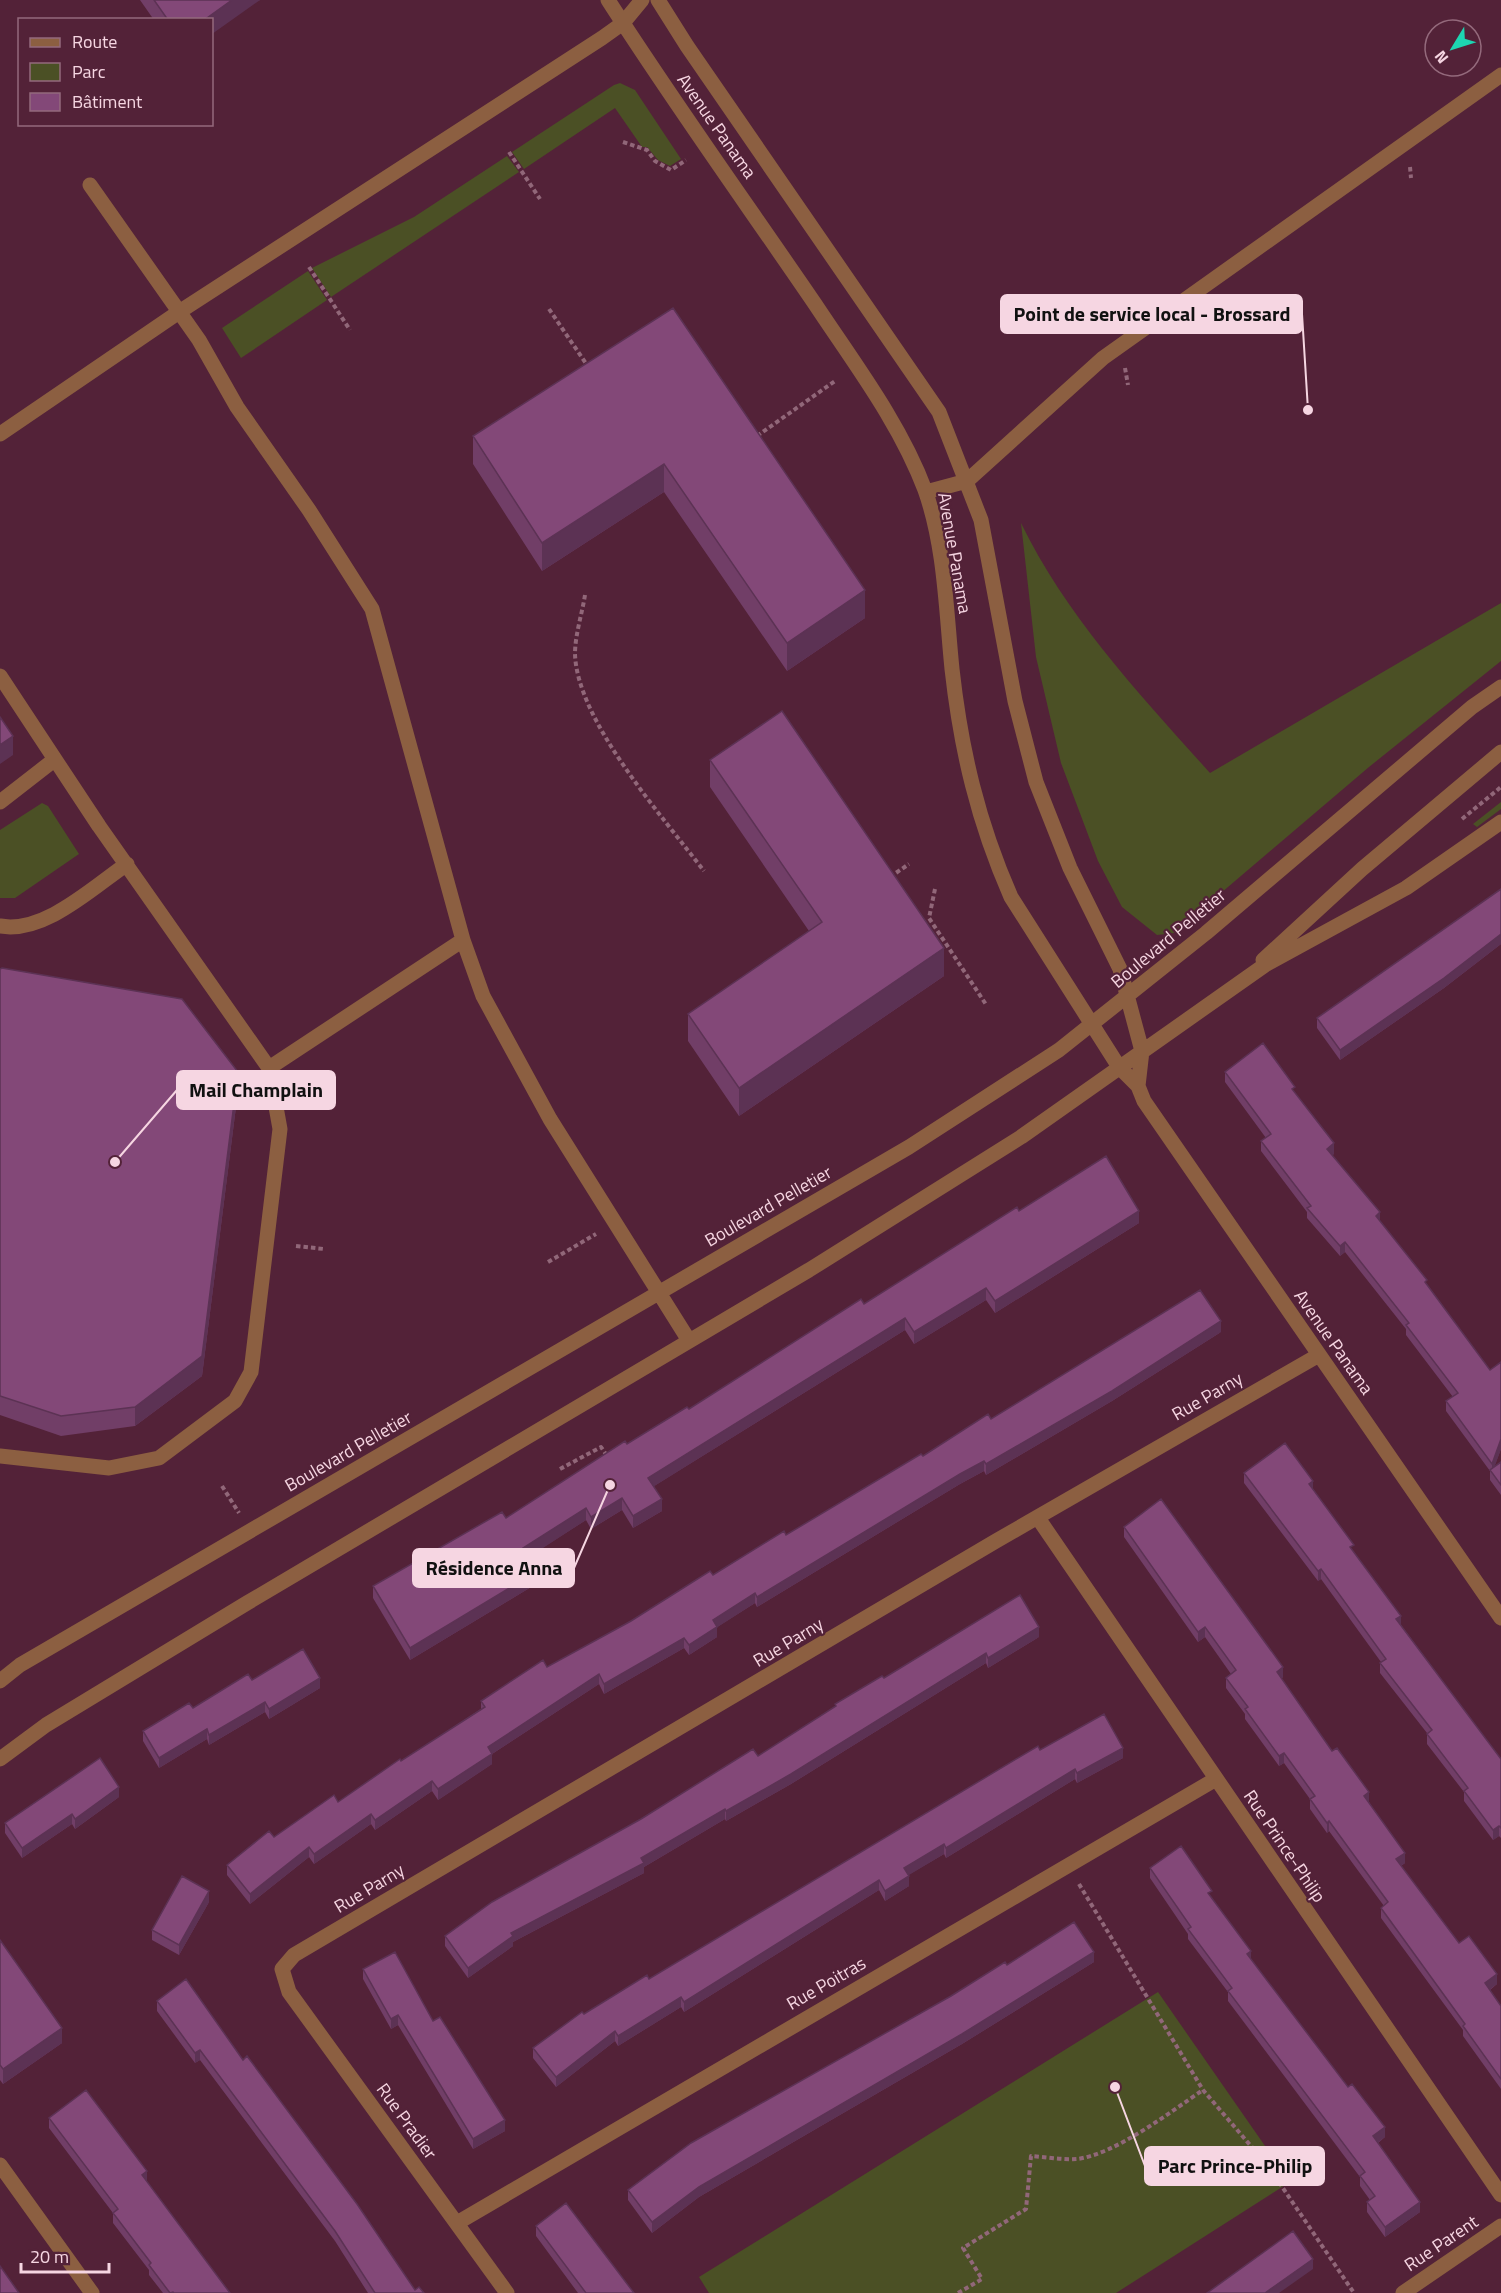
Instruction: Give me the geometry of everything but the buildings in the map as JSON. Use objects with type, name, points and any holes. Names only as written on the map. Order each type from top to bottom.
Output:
[{"type":"street","name":"Avenue Panama","points":[[608,0],[856,365],[912,457],[926,492],[946,598],[964,759],[1011,897],[1119,1067],[1138,1086],[1144,1101],[1501,1618]]},
{"type":"street","points":[[0,434],[179,312],[622,23],[642,0]]},
{"type":"street","name":"Avenue Panama","points":[[658,0],[693,56],[939,412],[981,520],[1015,701],[1036,782],[1070,868],[1120,969],[1142,1051],[1138,1086]]},
{"type":"street","points":[[926,492],[967,481],[1103,358],[1501,75]]},
{"type":"street","points":[[90,185],[199,340],[237,407],[309,510],[372,609],[463,940],[483,996],[550,1119],[688,1339]]},
{"type":"street","points":[[0,676],[54,760],[269,1068],[280,1129],[251,1372],[235,1401],[159,1458],[109,1468],[0,1456]]},
{"type":"street","name":"Boulevard Pelletier","points":[[0,1681],[20,1665],[909,1147],[1059,1050],[1128,997],[1472,707],[1501,687]]},
{"type":"street","points":[[1234,987],[1362,869],[1501,752]]},
{"type":"street","points":[[0,802],[54,760]]},
{"type":"street","points":[[0,1759],[57,1718],[566,1415],[688,1339],[809,1270],[1022,1137],[1265,965],[1406,888],[1501,822]]},
{"type":"street","points":[[0,926],[14,928],[37,923],[127,864]]},
{"type":"street","points":[[269,1068],[463,940]]},
{"type":"street","name":"Rue Parny","points":[[282,1969],[294,1955],[1319,1355]]},
{"type":"street","name":"Rue Prince-Philip","points":[[1038,1518],[1501,2195]]},
{"type":"street","name":"Rue Poitras","points":[[457,2223],[1066,1864],[1216,1779]]},
{"type":"street","name":"Rue Pradier","points":[[282,1969],[289,1992],[507,2293]]},
{"type":"street","points":[[0,2165],[92,2293]]},
{"type":"street","name":"Rue Parent","points":[[1403,2293],[1501,2226]]},
{"type":"path","points":[[623,142],[647,150],[655,161],[671,170],[686,160]]},
{"type":"path","points":[[509,152],[540,199]]},
{"type":"path","points":[[309,267],[350,330]]},
{"type":"path","points":[[549,309],[592,374]]},
{"type":"path","points":[[756,437],[835,381]]},
{"type":"path","points":[[585,595],[575,654],[585,702],[610,745],[704,872]]},
{"type":"path","points":[[881,883],[909,864]]},
{"type":"path","points":[[935,889],[929,918],[987,1006]]},
{"type":"path","points":[[548,1262],[616,1223]]},
{"type":"path","points":[[296,1246],[324,1249]]},
{"type":"path","points":[[560,1470],[601,1448],[611,1462]]},
{"type":"path","points":[[222,1486],[235,1506]]},
{"type":"path","points":[[1066,1864],[1161,2017],[1203,2090],[1268,2166],[1354,2293]]},
{"type":"path","points":[[958,2293],[982,2279],[963,2248],[1026,2209],[1031,2156],[1078,2158],[1110,2147],[1134,2135],[1203,2090]]},
{"type":"green space","points":[[620,83],[635,90],[681,159],[670,166],[658,160],[647,147],[642,147],[615,108],[524,169],[512,152]]},
{"type":"green space","points":[[507,156],[519,172],[331,297],[312,268],[414,217]]},
{"type":"green space","points":[[308,271],[327,300],[241,358],[222,328]]},
{"type":"green space","points":[[1021,523],[1039,557],[1082,623],[1132,685],[1210,773],[1501,603],[1501,661],[1369,767],[1174,933],[1157,935],[1122,907],[1098,861],[1061,763],[1036,657]]},
{"type":"green space","points":[[1501,802],[1501,809],[1477,827],[1473,824]]},
{"type":"green space","points":[[42,803],[48,806],[79,854],[15,898],[0,898],[0,830]]},
{"type":"green space","points":[[1158,1992],[1290,2182],[1116,2293],[709,2293],[699,2277]]},
{"type":"place","name":"Point de service local - Brossard","points":[[1308,410]]},
{"type":"place","name":"Mail Champlain","points":[[115,1162]]},
{"type":"place","name":"Résidence Anna","points":[[610,1485]]},
{"type":"place","name":"Parc Prince-Philip","points":[[1115,2087]]}]
